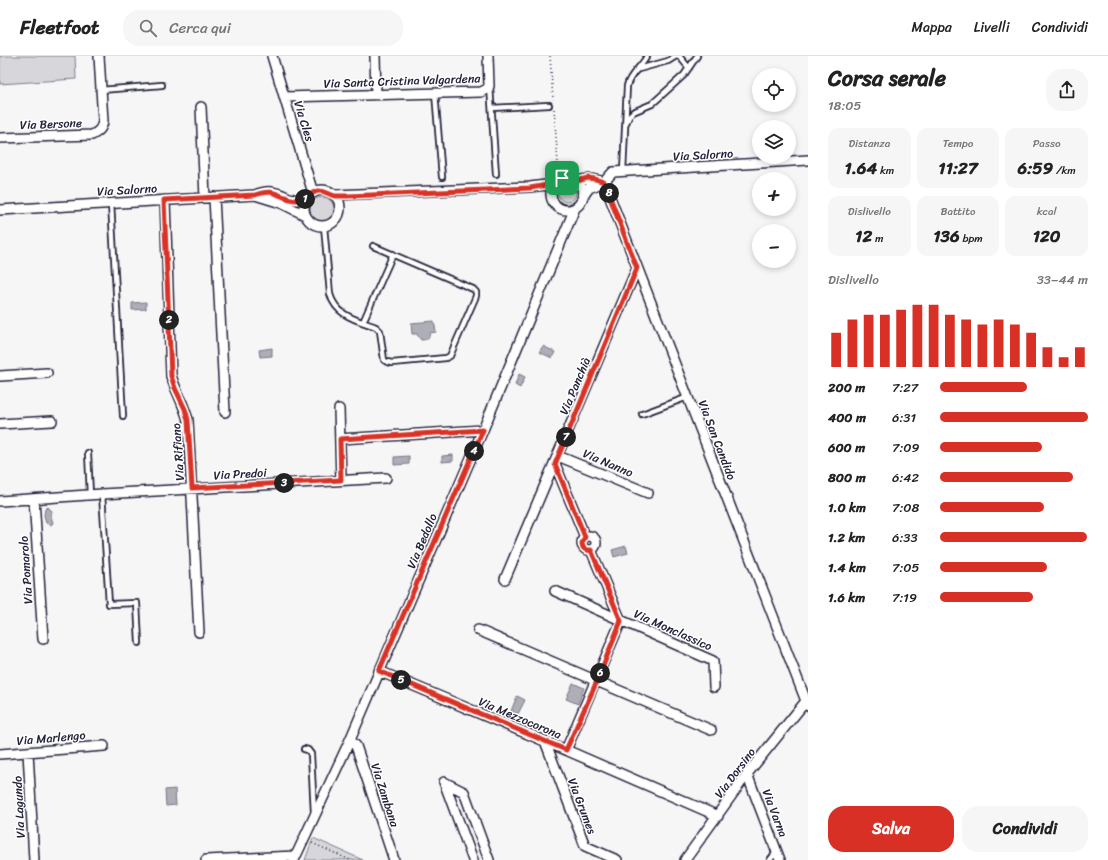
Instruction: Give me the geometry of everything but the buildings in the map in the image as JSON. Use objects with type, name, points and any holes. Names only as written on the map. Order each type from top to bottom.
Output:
[{"type":"street","name":"Via Bersone","points":[[0,138],[92,134],[97,132],[103,121],[99,56]]},
{"type":"street","name":"Via Cles","points":[[272,56],[311,195]]},
{"type":"street","points":[[375,56],[376,95]]},
{"type":"street","name":"Via Santa Cristina Valgardena","points":[[284,97],[481,92],[487,89],[490,82],[488,56]]},
{"type":"street","points":[[201,107],[210,198],[225,412]]},
{"type":"street","name":"Via Salorno","points":[[604,182],[612,172],[808,160]]},
{"type":"street","points":[[360,195],[343,206],[334,221],[324,226],[312,224],[305,215],[304,206],[311,195],[324,191],[334,196],[530,188],[557,182],[568,177],[577,181],[583,188],[584,195]]},
{"type":"street","points":[[577,181],[588,178],[604,182]]},
{"type":"street","points":[[557,182],[552,189],[555,203],[562,214],[567,230]]},
{"type":"street","points":[[530,188],[566,210],[576,208],[582,201],[589,188],[604,182]]},
{"type":"street","name":"Via San Candido","points":[[604,182],[807,704]]},
{"type":"street","name":"Via Salorno","points":[[0,210],[255,195],[264,191],[294,200],[302,200],[311,195]]},
{"type":"street","name":"Via Salorno","points":[[255,195],[281,203],[305,215]]},
{"type":"street","points":[[334,196],[337,200],[339,212]]},
{"type":"street","name":"Via Rifiano","points":[[164,200],[171,376],[188,420],[199,632]]},
{"type":"street","name":"Via Bedollo","points":[[295,858],[350,740],[483,430],[576,208]]},
{"type":"street","name":"Via Panchià","points":[[505,579],[557,460],[637,268]]},
{"type":"street","points":[[0,376],[46,373]]},
{"type":"street","points":[[339,409],[341,480]]},
{"type":"street","points":[[0,424],[52,421]]},
{"type":"street","points":[[340,439],[483,430]]},
{"type":"street","points":[[557,460],[585,537],[582,543],[583,547],[586,550],[591,550],[621,621],[597,681],[566,750]]},
{"type":"street","name":"Via Nanno","points":[[557,460],[648,494]]},
{"type":"street","name":"Via Predoi","points":[[0,501],[192,488],[386,478]]},
{"type":"street","name":"Via Pomarolo","points":[[34,499],[43,639]]},
{"type":"street","points":[[555,591],[621,621]]},
{"type":"street","name":"Via Monclassico","points":[[621,621],[713,661],[714,687]]},
{"type":"street","points":[[478,630],[711,730]]},
{"type":"street","name":"Via Mezzocorona","points":[[379,671],[718,816]]},
{"type":"street","name":"Via Dorsino","points":[[685,860],[747,774],[807,704]]},
{"type":"street","name":"Via Zambana","points":[[350,740],[356,746],[394,860]]},
{"type":"street","name":"Via Grumes","points":[[545,741],[585,846],[617,860]]},
{"type":"street","name":"Via Marlengo","points":[[0,754],[104,746]]},
{"type":"street","name":"Via Lagundo","points":[[28,752],[34,860]]},
{"type":"street","name":"Via Varna","points":[[747,774],[778,856]]},
{"type":"street","points":[[473,860],[444,782],[464,792],[489,860]]},
{"type":"street","points":[[206,860],[295,858]]},
{"type":"lane","points":[[623,172],[628,79],[647,56]]},
{"type":"lane","points":[[637,69],[668,62],[678,56],[689,68]]},
{"type":"lane","points":[[625,124],[630,115],[652,104],[684,76],[696,56]]},
{"type":"lane","points":[[490,82],[496,174]]},
{"type":"lane","points":[[101,90],[162,85]]},
{"type":"lane","points":[[435,94],[442,177]]},
{"type":"lane","points":[[492,108],[549,105]]},
{"type":"lane","points":[[112,203],[123,416]]},
{"type":"lane","points":[[324,226],[330,294],[332,301],[336,308],[342,312],[376,327],[380,331],[382,356],[384,360],[387,362],[446,358],[450,356],[476,296],[476,292],[473,289],[373,246]]},
{"type":"lane","points":[[363,322],[393,254]]},
{"type":"lane","points":[[642,414],[688,397]]},
{"type":"lane","points":[[88,453],[90,495]]},
{"type":"lane","points":[[102,494],[109,604],[137,603],[139,642]]},
{"type":"lane","points":[[304,749],[308,750],[311,754],[314,816]]},
{"type":"lane","points":[[770,860],[778,856]]},
{"type":"path","points":[[550,56],[557,182]]},
{"type":"path","points":[[304,840],[350,860]]},
{"type":"shaded area","points":[[0,56],[75,56],[76,79],[0,84]]},
{"type":"shaded area","points":[[567,184],[573,187],[576,193],[573,199],[567,202],[561,199],[558,193],[561,187]]},
{"type":"shaded area","points":[[317,197],[327,197],[334,204],[334,214],[327,221],[317,221],[310,214],[310,204]]},
{"type":"shaded area","points":[[146,302],[146,309],[132,310],[132,303]]},
{"type":"shaded area","points":[[434,321],[436,332],[430,333],[426,339],[421,340],[417,334],[412,334],[411,323]]},
{"type":"shaded area","points":[[543,346],[555,352],[552,358],[539,352]]},
{"type":"shaded area","points":[[272,348],[272,356],[260,357],[259,350]]},
{"type":"shaded area","points":[[519,374],[525,377],[520,388],[515,385]]},
{"type":"shaded area","points":[[453,455],[453,461],[442,462],[442,456]]},
{"type":"shaded area","points":[[409,456],[409,464],[394,465],[394,457]]},
{"type":"shaded area","points":[[48,507],[52,511],[51,516],[53,523],[51,525],[46,523],[44,515],[45,509]]},
{"type":"shaded area","points":[[626,546],[628,553],[614,557],[612,550]]},
{"type":"shaded area","points":[[573,683],[584,688],[578,704],[566,699]]},
{"type":"shaded area","points":[[517,696],[525,700],[518,714],[511,711]]},
{"type":"shaded area","points":[[175,789],[176,805],[166,806],[165,790]]},
{"type":"shaded area","points":[[313,838],[363,860],[305,860]]},
{"type":"route","points":[[562,178],[572,178],[577,181],[588,178],[604,182],[637,268],[555,464],[585,537],[582,540],[582,545],[584,549],[589,551],[591,550],[621,621],[597,681],[566,750],[379,671],[483,430],[340,439],[341,480],[192,488],[188,420],[171,376],[164,200],[255,195],[264,191],[275,192],[294,200],[302,200],[318,191],[329,192],[334,196],[348,196],[530,188],[554,184],[562,178]]}]
